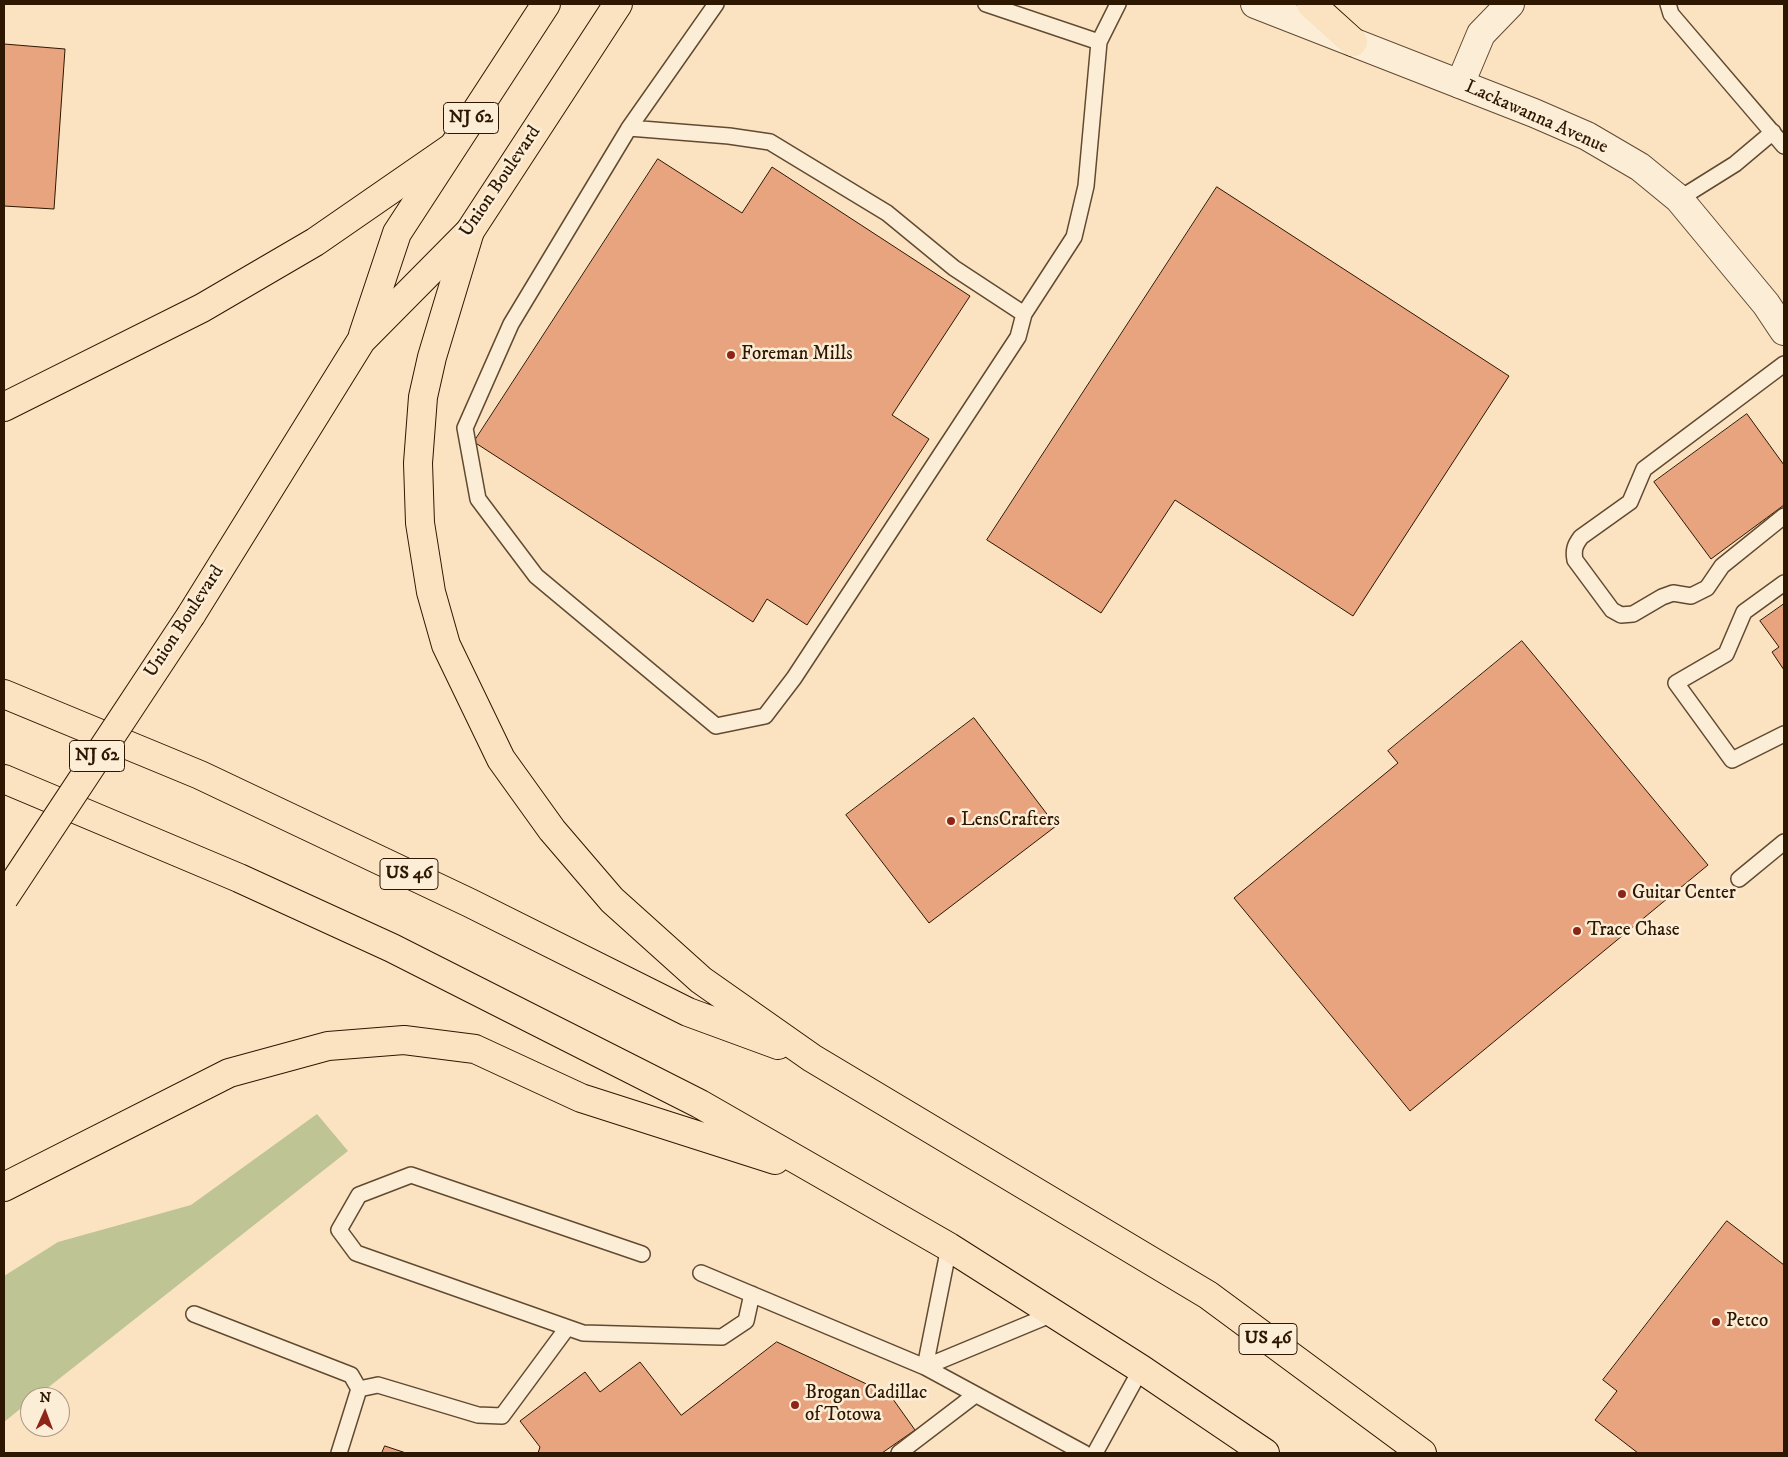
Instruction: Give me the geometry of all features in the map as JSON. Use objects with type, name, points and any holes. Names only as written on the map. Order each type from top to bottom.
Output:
[{"type":"main road","name":"Union Boulevard","points":[[4,898],[191,615],[360,341],[397,233],[546,4]]},
{"type":"main road","name":"Union Boulevard","points":[[360,341],[470,231],[618,4]]},
{"type":"main road","points":[[1311,4],[1353,42]]},
{"type":"main road","points":[[4,407],[202,308],[342,226],[451,148]]},
{"type":"main road","points":[[470,231],[432,357],[423,397],[418,463],[420,523],[425,558],[431,592],[446,645],[501,759],[552,830],[612,900],[701,980],[812,1058]]},
{"type":"main road","name":"US 46","points":[[4,694],[200,775],[470,903],[688,1012],[812,1058],[1208,1295],[1422,1453]]},
{"type":"main road","points":[[4,779],[239,878],[392,948],[700,1104],[949,1248],[1141,1369],[1265,1453]]},
{"type":"main road","points":[[4,1187],[229,1073],[328,1046],[404,1040],[476,1049],[581,1098],[828,1177]]},
{"type":"street","name":"Lackawanna Avenue","points":[[1255,4],[1587,136],[1640,167],[1679,199],[1766,304],[1784,331]]},
{"type":"street","points":[[1460,84],[1481,34],[1510,4]]},
{"type":"lane","points":[[716,4],[629,128],[511,324],[465,428],[478,499],[536,576],[716,726],[765,716],[794,678],[1018,337],[1024,314],[1074,237],[1086,186],[1098,42],[1118,4]]},
{"type":"lane","points":[[986,4],[1098,42]]},
{"type":"lane","points":[[1668,4],[1671,14],[1784,146]]},
{"type":"lane","points":[[629,128],[729,136],[770,142],[887,213],[954,268],[1024,314]]},
{"type":"lane","points":[[1679,199],[1735,164],[1773,132]]},
{"type":"lane","points":[[1784,364],[1644,469],[1630,502],[1581,537],[1573,552],[1575,560],[1612,610],[1622,615],[1633,614],[1667,595],[1673,593],[1691,596],[1707,588],[1722,566],[1784,516]]},
{"type":"lane","points":[[1784,583],[1744,612],[1726,654],[1676,683],[1732,760],[1784,734]]},
{"type":"lane","points":[[1739,878],[1784,842]]},
{"type":"lane","points":[[642,1254],[411,1175],[359,1195],[339,1230],[356,1253],[583,1334],[722,1337],[746,1321],[752,1294]]},
{"type":"lane","points":[[925,1367],[949,1248]]},
{"type":"lane","points":[[702,1273],[925,1367],[1084,1453]]},
{"type":"lane","points":[[925,1367],[1054,1313]]},
{"type":"lane","points":[[194,1314],[351,1375],[359,1390],[339,1453]]},
{"type":"lane","points":[[359,1390],[378,1385],[478,1415],[502,1416],[567,1328]]},
{"type":"lane","points":[[1095,1453],[1141,1369]]},
{"type":"lane","points":[[899,1453],[976,1395]]},
{"type":"green space","points":[[317,1114],[348,1151],[49,1387],[20,1387],[20,1409],[4,1422],[4,1276],[58,1242],[191,1205]]},
{"type":"building","points":[[4,44],[65,49],[54,209],[4,206]]},
{"type":"building","name":"Foreman Mills","points":[[658,159],[742,213],[772,167],[970,296],[892,415],[929,439],[807,625],[767,599],[753,622],[474,442]]},
{"type":"building","points":[[1217,187],[1509,376],[1353,616],[1175,500],[1101,613],[987,540]]},
{"type":"building","points":[[1747,414],[1784,465],[1784,505],[1711,559],[1654,482]]},
{"type":"building","points":[[1784,604],[1784,670],[1772,652],[1779,647],[1760,621]]},
{"type":"building","points":[[1522,641],[1708,865],[1410,1111],[1234,898],[1398,763],[1388,751]]},
{"type":"building","name":"LensCrafters","points":[[974,718],[1056,826],[929,923],[846,815]]},
{"type":"building","name":"Petco","points":[[1727,1221],[1784,1265],[1784,1453],[1638,1453],[1595,1420],[1617,1391],[1603,1380]]},
{"type":"building","name":"Brogan Cadillac of Totowa","points":[[777,1342],[890,1395],[915,1430],[882,1453],[538,1453],[540,1447],[520,1421],[585,1372],[600,1392],[640,1362],[681,1415]]},
{"type":"building","points":[[385,1446],[406,1453],[382,1453]]},
{"type":"place","name":"Foreman Mills","points":[[731,355]]},
{"type":"place","name":"LensCrafters","points":[[951,821]]},
{"type":"place","name":"Guitar Center","points":[[1622,894]]},
{"type":"place","name":"Trace Chase","points":[[1577,931]]},
{"type":"place","name":"Petco","points":[[1716,1322]]},
{"type":"place","name":"Brogan Cadillac of Totowa","points":[[795,1405]]}]
